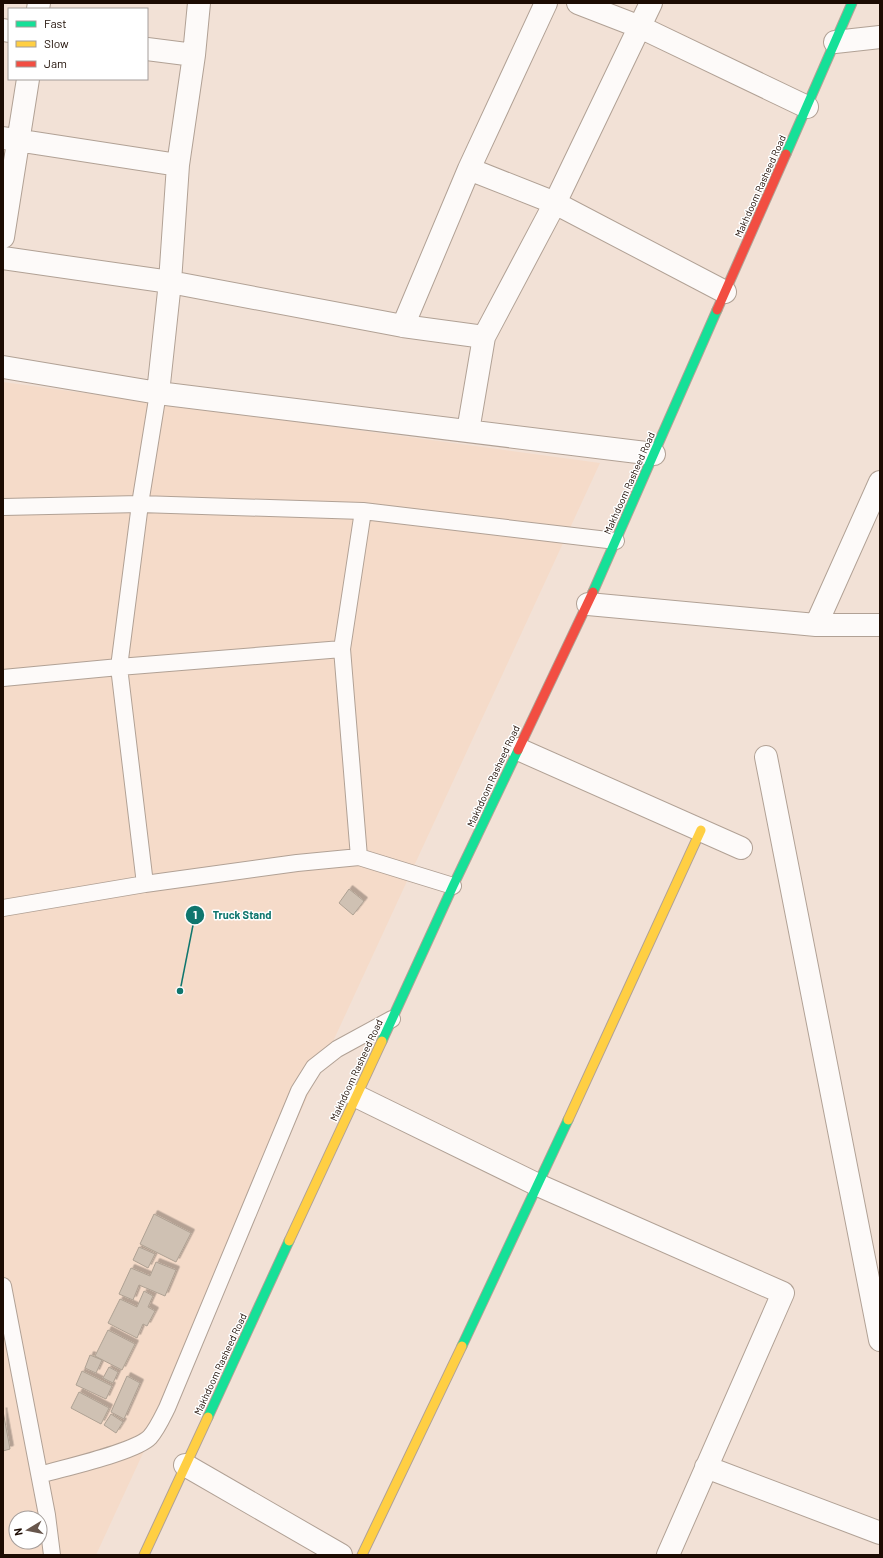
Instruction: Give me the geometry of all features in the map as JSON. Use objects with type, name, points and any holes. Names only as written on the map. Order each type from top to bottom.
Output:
[{"type":"main road","name":"Makhdoom Rasheed Road","points":[[144,1555],[453,886],[588,604],[852,3]]},
{"type":"main road","points":[[362,1555],[538,1185],[702,830]]},
{"type":"street","points":[[158,393],[170,282],[178,165],[194,55],[199,3]]},
{"type":"street","points":[[403,326],[469,169],[546,3]]},
{"type":"street","points":[[578,3],[640,27],[807,107]]},
{"type":"street","points":[[468,431],[484,337],[554,203],[651,3]]},
{"type":"street","points":[[835,42],[880,37]]},
{"type":"street","points":[[148,48],[194,55]]},
{"type":"street","points":[[3,237],[11,138],[28,80]]},
{"type":"street","points":[[11,138],[178,165]]},
{"type":"street","points":[[469,169],[554,203],[725,292]]},
{"type":"street","points":[[3,258],[170,282],[403,326],[484,337]]},
{"type":"street","points":[[3,367],[158,393],[654,454]]},
{"type":"street","points":[[816,626],[880,482]]},
{"type":"street","points":[[588,604],[816,626],[880,625]]},
{"type":"street","points":[[518,749],[741,848]]},
{"type":"street","points":[[766,757],[880,1340]]},
{"type":"street","points":[[356,1096],[538,1185],[783,1293],[668,1555]]},
{"type":"street","points":[[186,1465],[341,1555]]},
{"type":"street","points":[[706,1467],[880,1533]]},
{"type":"lane","points":[[145,884],[120,666],[140,504],[158,393]]},
{"type":"lane","points":[[3,507],[140,504],[363,511],[616,541]]},
{"type":"lane","points":[[360,857],[342,650],[363,511]]},
{"type":"lane","points":[[3,678],[120,666],[342,650]]},
{"type":"lane","points":[[3,908],[145,884],[297,863],[360,857],[453,886]]},
{"type":"lane","points":[[40,1475],[130,1448],[149,1438],[159,1424],[167,1408],[299,1091],[314,1067],[336,1049],[392,1019]]},
{"type":"lane","points":[[3,1286],[40,1475],[52,1555]]},
{"type":"shaded area","points":[[3,382],[600,463],[96,1555],[3,1555]]},
{"type":"building","points":[[349,889],[364,901],[353,915],[339,903]]},
{"type":"building","points":[[154,1214],[191,1233],[176,1262],[140,1244]]},
{"type":"building","points":[[139,1247],[155,1254],[148,1268],[133,1260]]},
{"type":"building","points":[[156,1262],[176,1270],[165,1296],[139,1285],[133,1300],[119,1294],[131,1268],[150,1276]]},
{"type":"building","points":[[144,1291],[153,1296],[148,1307],[155,1311],[147,1326],[143,1324],[137,1338],[108,1323],[120,1299],[137,1307]]},
{"type":"building","points":[[108,1330],[135,1344],[122,1370],[95,1356]]},
{"type":"building","points":[[90,1355],[102,1360],[96,1373],[85,1368]]},
{"type":"building","points":[[109,1367],[118,1372],[113,1383],[103,1378]]},
{"type":"building","points":[[82,1371],[112,1386],[106,1399],[76,1385]]},
{"type":"building","points":[[127,1376],[140,1383],[124,1419],[111,1412]]},
{"type":"building","points":[[79,1392],[109,1408],[101,1424],[71,1408]]},
{"type":"building","points":[[3,1411],[10,1449],[3,1451]]},
{"type":"building","points":[[111,1414],[123,1422],[116,1433],[104,1425]]},
{"type":"traffic: fast","points":[[786,154],[852,3]]},
{"type":"traffic: fast","points":[[593,592],[717,310]]},
{"type":"traffic: fast","points":[[382,1041],[453,886],[518,750]]},
{"type":"traffic: fast","points":[[462,1346],[568,1120]]},
{"type":"traffic: fast","points":[[208,1417],[289,1241]]},
{"type":"traffic: slow","points":[[568,1120],[701,830]]},
{"type":"traffic: slow","points":[[289,1241],[382,1041]]},
{"type":"traffic: slow","points":[[362,1555],[462,1346]]},
{"type":"traffic: slow","points":[[144,1555],[208,1417]]},
{"type":"traffic: jam","points":[[717,310],[786,154]]},
{"type":"traffic: jam","points":[[518,750],[593,592]]},
{"type":"place","name":"Truck Stand","points":[[180,991]]}]
